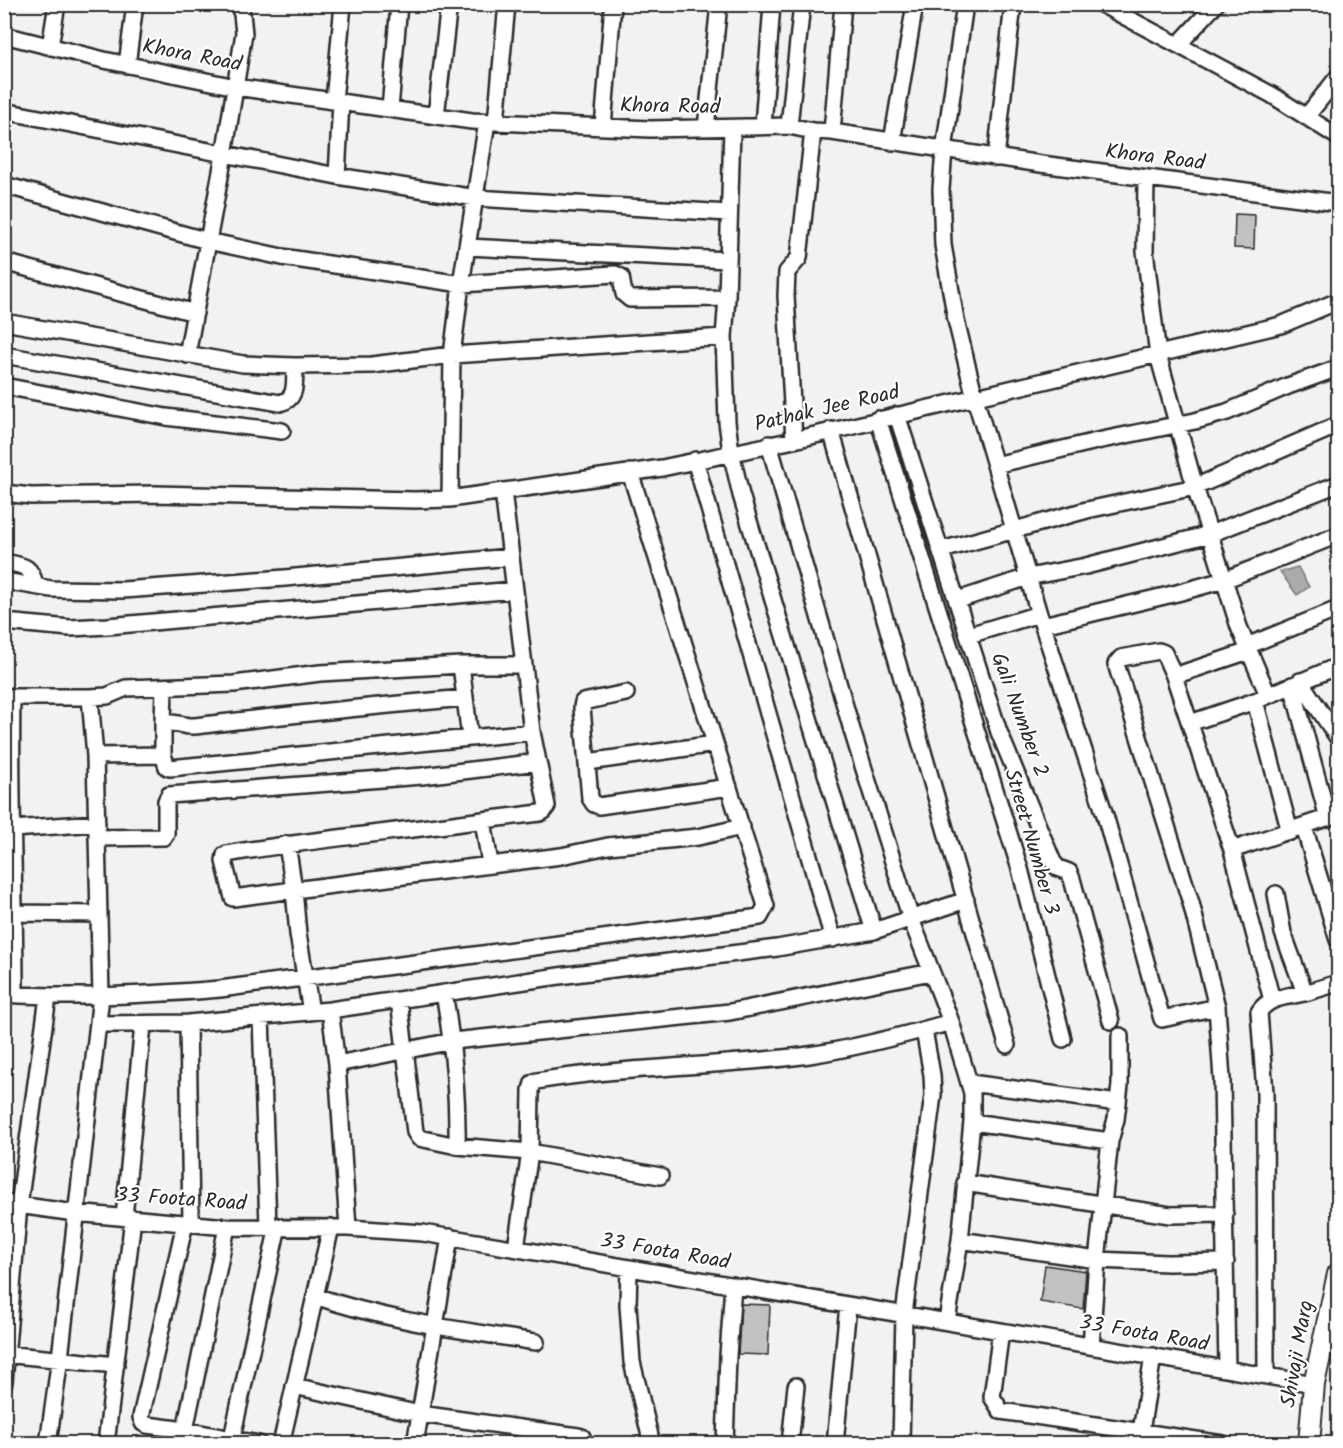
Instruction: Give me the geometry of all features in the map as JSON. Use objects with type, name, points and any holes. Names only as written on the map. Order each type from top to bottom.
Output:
[{"type":"main road","name":"Shivaji Marg","points":[[1309,1443],[1314,1384],[1338,1274]]},
{"type":"street","points":[[50,47],[57,4]]},
{"type":"street","points":[[127,64],[135,4]]},
{"type":"street","points":[[188,355],[244,33],[242,14],[238,4]]},
{"type":"street","points":[[337,176],[337,101],[344,4]]},
{"type":"street","points":[[390,109],[399,4]]},
{"type":"street","points":[[436,116],[449,4]]},
{"type":"street","points":[[450,499],[452,355],[461,284],[492,122],[507,4]]},
{"type":"street","points":[[603,127],[614,4]]},
{"type":"street","points":[[706,128],[719,4]]},
{"type":"street","points":[[763,126],[772,4]]},
{"type":"street","points":[[789,126],[802,4]]},
{"type":"street","points":[[832,132],[843,4]]},
{"type":"street","points":[[892,142],[915,4]]},
{"type":"street","points":[[965,4],[944,150],[941,189],[943,245],[956,320],[975,398],[1041,620],[1105,815],[1162,1019],[1217,1007]]},
{"type":"street","points":[[996,158],[1013,4]]},
{"type":"street","points":[[1101,4],[1272,95],[1338,137]]},
{"type":"street","points":[[1178,45],[1216,4]]},
{"type":"street","name":"Khora Road","points":[[4,35],[236,87],[436,116],[492,122],[650,129],[789,126],[996,158],[1338,203]]},
{"type":"street","points":[[1306,117],[1338,77]]},
{"type":"street","points":[[4,111],[337,176],[476,198],[729,213]]},
{"type":"street","points":[[732,128],[728,298],[724,337],[727,422],[731,452],[741,495],[874,931]]},
{"type":"street","points":[[794,440],[786,296],[787,272],[799,258],[813,131]]},
{"type":"street","points":[[1146,178],[1145,251],[1158,355],[1195,487],[1248,649],[1297,829],[1338,940]]},
{"type":"street","points":[[4,185],[208,241],[282,257],[461,284],[615,274],[621,277],[624,294],[630,299],[728,298]]},
{"type":"street","points":[[468,247],[728,260]]},
{"type":"street","points":[[4,262],[195,313]]},
{"type":"street","name":"Pathak Jee Road","points":[[4,493],[32,496],[154,494],[450,499],[630,472],[794,440],[1281,325],[1338,301]]},
{"type":"street","points":[[4,322],[243,364],[294,366],[372,365],[452,355],[724,337]]},
{"type":"street","points":[[4,355],[280,404],[288,401],[294,395],[294,366]]},
{"type":"street","points":[[995,465],[1227,412],[1338,368]]},
{"type":"street","points":[[4,386],[166,417],[282,431]]},
{"type":"street","name":"Gali Number 2","points":[[897,415],[999,732],[1053,862],[1058,868],[1069,872],[1072,879],[1111,1021]]},
{"type":"street","name":"Street Number 3","points":[[878,419],[1020,869],[1063,1039]]},
{"type":"street","points":[[942,550],[1087,510],[1195,487],[1338,425]]},
{"type":"street","points":[[831,430],[1007,1045]]},
{"type":"street","points":[[769,444],[910,919],[951,1022],[970,1083],[973,1102],[972,1122],[960,1240],[947,1321]]},
{"type":"street","points":[[695,460],[833,939]]},
{"type":"street","points":[[523,665],[461,665],[320,674],[234,684],[126,688],[107,696],[90,698],[8,697],[15,913],[10,994],[48,997],[101,996],[220,989],[760,917],[766,906],[630,472]]},
{"type":"street","points":[[958,600],[1028,577],[1086,566],[1210,534],[1338,484]]},
{"type":"street","points":[[503,491],[532,732],[546,800],[544,811],[287,844],[227,854],[224,861],[232,898],[561,856],[608,846],[698,837],[742,827]]},
{"type":"street","points":[[969,635],[1177,593],[1224,580],[1338,535]]},
{"type":"street","points":[[4,580],[51,589],[123,590],[285,578],[510,557]]},
{"type":"street","points":[[4,562],[26,567],[31,571],[35,585]]},
{"type":"street","points":[[4,622],[70,628],[108,626],[514,590]]},
{"type":"street","points":[[1174,676],[1248,649],[1338,609]]},
{"type":"street","points":[[1227,1369],[1222,1079],[1217,1007],[1191,903],[1116,664],[1121,658],[1159,651],[1164,653],[1168,659],[1232,850],[1272,1000]]},
{"type":"street","points":[[461,665],[470,738]]},
{"type":"street","points":[[1190,723],[1262,698],[1338,666]]},
{"type":"street","points":[[1296,683],[1338,738]]},
{"type":"street","points":[[1232,850],[1335,816],[1296,683]]},
{"type":"street","points":[[164,688],[164,755],[167,767],[170,768],[532,732]]},
{"type":"street","points":[[626,693],[583,702],[590,798],[594,804],[599,806],[729,787]]},
{"type":"street","points":[[48,1443],[60,1358],[101,996],[95,756],[90,698]]},
{"type":"street","points":[[163,723],[173,722],[190,726],[249,718],[465,698]]},
{"type":"street","points":[[588,762],[714,744]]},
{"type":"street","points":[[95,756],[164,755]]},
{"type":"street","points":[[13,829],[97,830],[165,836],[166,801],[169,795],[422,776],[538,762]]},
{"type":"street","points":[[483,820],[490,864]]},
{"type":"street","points":[[287,844],[298,934],[311,1012]]},
{"type":"street","points":[[1276,894],[1283,933],[1305,993]]},
{"type":"street","points":[[99,1024],[188,1023],[330,1010],[777,948],[874,931],[966,900]]},
{"type":"street","points":[[15,913],[99,914]]},
{"type":"street","points":[[337,1064],[453,1041],[730,1012],[931,972]]},
{"type":"street","points":[[1266,1375],[1264,1093],[1259,1012],[1272,1000],[1338,983]]},
{"type":"street","points":[[444,993],[453,1041],[458,1111],[457,1146]]},
{"type":"street","points":[[4,1382],[12,1204],[48,997]]},
{"type":"street","points":[[399,1000],[415,1132],[419,1138],[428,1142],[457,1146],[530,1152],[660,1176]]},
{"type":"street","points":[[330,1010],[337,1064],[348,1228]]},
{"type":"street","points":[[231,1438],[273,1226],[261,1016]]},
{"type":"street","points":[[516,1248],[530,1152],[533,1083],[578,1074],[810,1055],[951,1022]]},
{"type":"street","points":[[188,1023],[188,1224],[141,1417],[143,1423],[147,1425],[184,1437],[231,1438],[259,1443]]},
{"type":"street","points":[[106,1443],[116,1365],[143,1025]]},
{"type":"street","points":[[901,1443],[904,1314],[933,1095],[924,1030]]},
{"type":"street","points":[[1091,1346],[1097,1260],[1110,1141],[1118,1103],[1120,1036]]},
{"type":"street","points":[[970,1083],[1118,1103]]},
{"type":"street","points":[[972,1122],[1110,1141]]},
{"type":"street","points":[[965,1184],[1170,1215],[1225,1214]]},
{"type":"street","name":"33 Foota Road","points":[[12,1204],[75,1213],[227,1227],[331,1227],[423,1233],[1314,1384]]},
{"type":"street","points":[[184,1437],[227,1227]]},
{"type":"street","points":[[281,1443],[331,1227]]},
{"type":"street","points":[[415,1443],[450,1237]]},
{"type":"street","points":[[960,1240],[1097,1260],[1168,1263],[1226,1262]]},
{"type":"street","points":[[629,1268],[628,1305],[632,1362],[652,1443]]},
{"type":"street","points":[[725,1443],[733,1285]]},
{"type":"street","points":[[315,1296],[390,1318],[536,1342]]},
{"type":"street","points":[[835,1443],[848,1305]]},
{"type":"street","points":[[1001,1330],[992,1397],[1001,1411],[1140,1437],[1223,1443]]},
{"type":"street","points":[[6,1354],[116,1365]]},
{"type":"street","points":[[1140,1437],[1153,1356]]},
{"type":"street","points":[[294,1386],[420,1414],[578,1436],[582,1437],[583,1443]]},
{"type":"street","points":[[790,1443],[796,1386]]},
{"type":"shaded area","points":[[1298,567],[1309,587],[1297,595],[1280,572]]},
{"type":"building","points":[[1235,214],[1255,215],[1254,249],[1234,248]]},
{"type":"building","points":[[1045,1265],[1086,1271],[1083,1309],[1040,1302]]},
{"type":"building","points":[[741,1304],[770,1305],[768,1355],[738,1354]]}]
